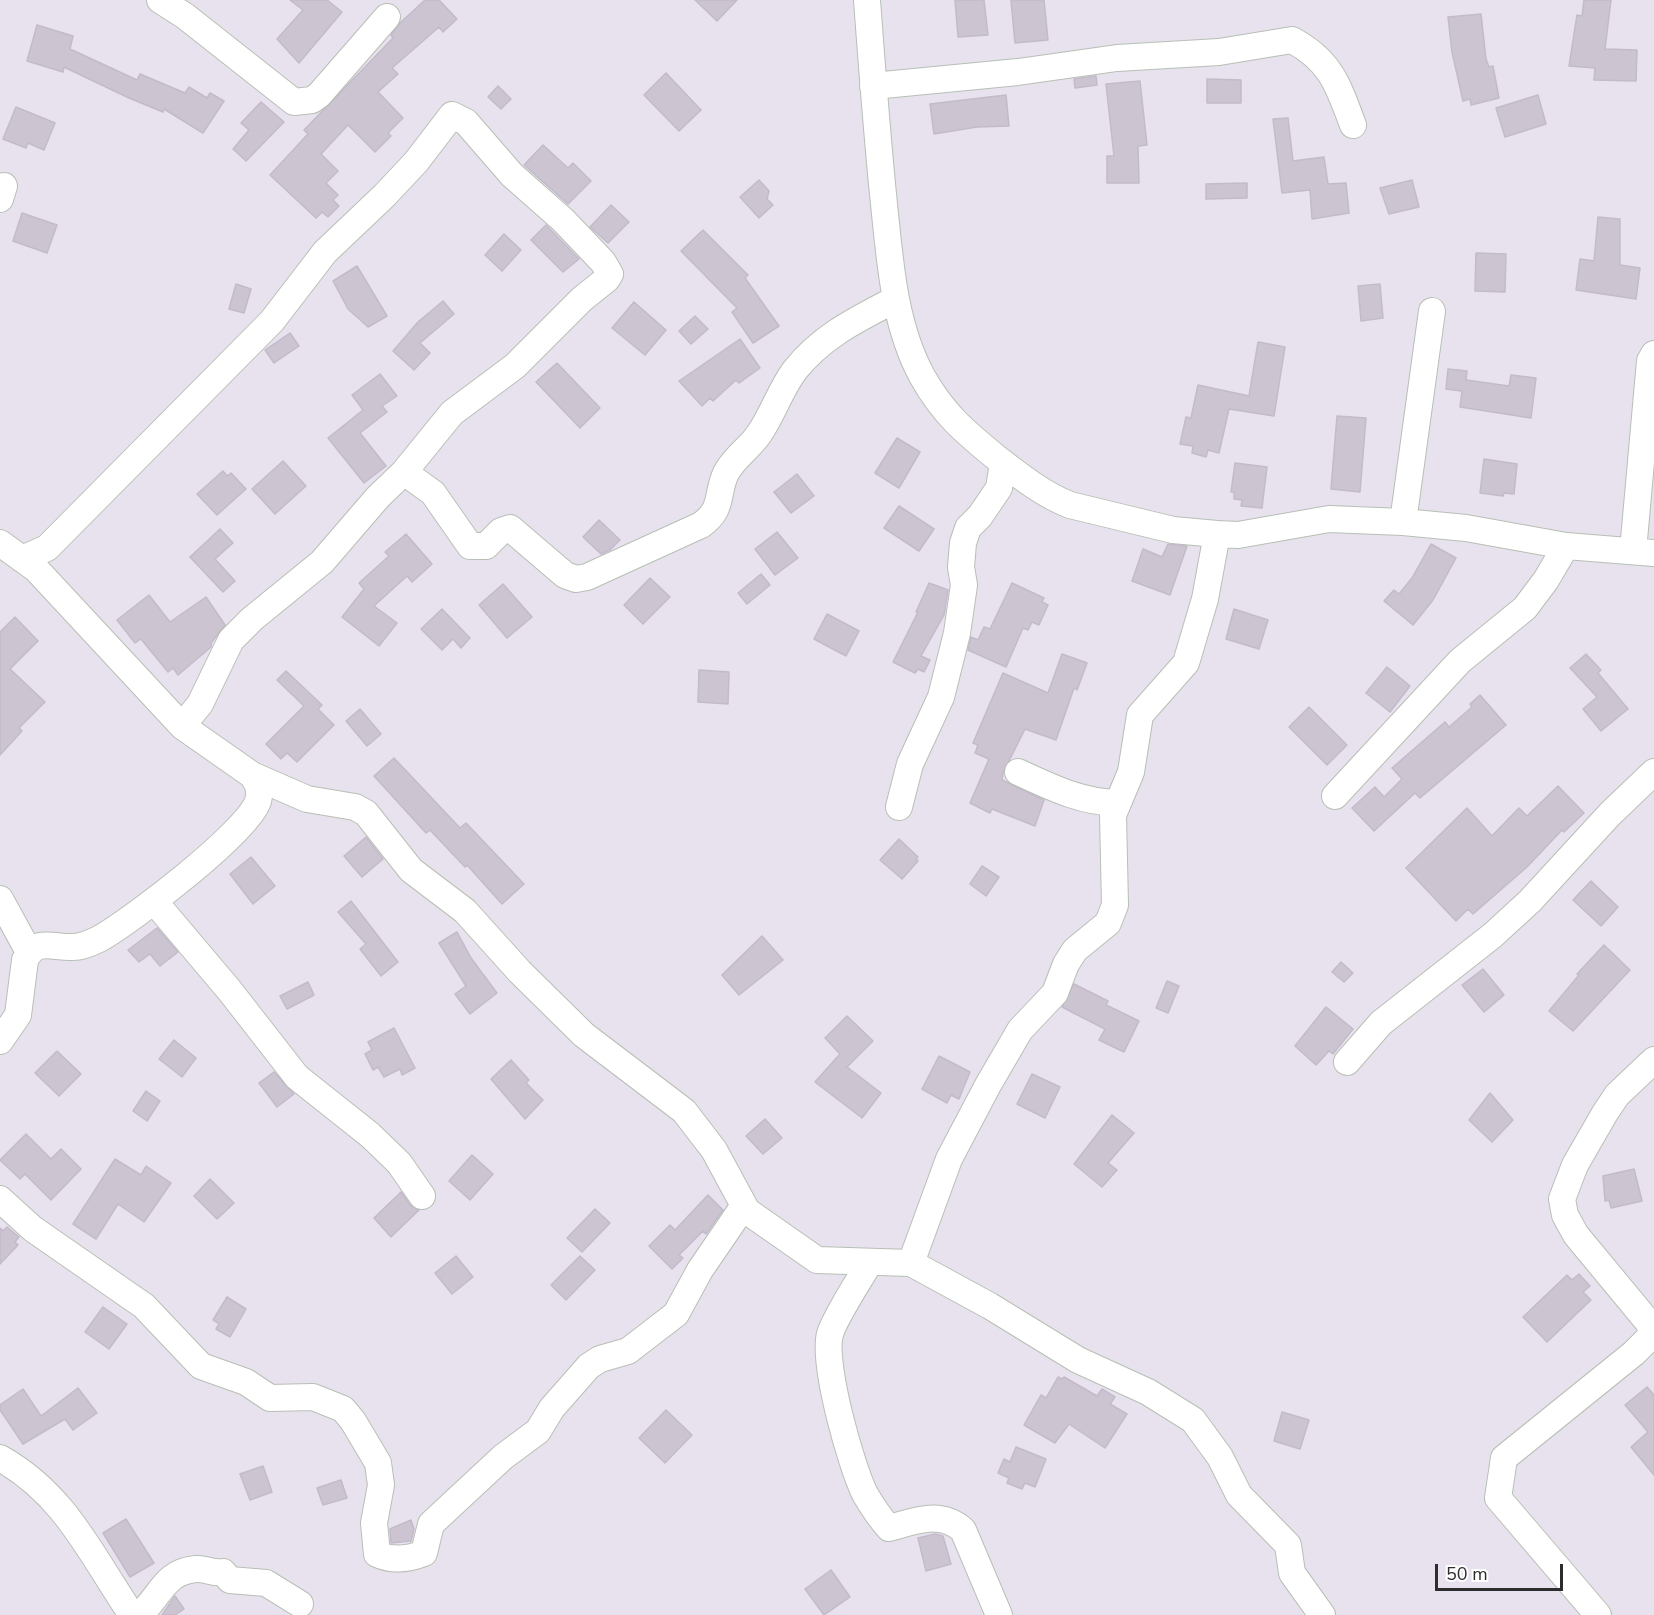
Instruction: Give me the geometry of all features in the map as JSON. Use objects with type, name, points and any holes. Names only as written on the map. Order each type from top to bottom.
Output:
[{"type":"street","points":[[160,0],[185,16],[294,102],[312,100],[319,95],[387,17]]},
{"type":"street","points":[[867,0],[873,86],[896,299],[901,324],[921,375],[943,410],[966,434],[1056,500],[1173,530],[1218,534],[1238,535],[1329,519],[1404,522],[1466,528],[1566,546],[1644,552],[1650,361],[1654,354]]},
{"type":"street","points":[[873,86],[1018,72],[1117,58],[1219,52],[1292,40],[1317,56],[1333,74],[1353,125]]},
{"type":"street","points":[[22,559],[47,548],[272,321],[325,252],[416,162],[447,118],[457,116],[466,122],[512,175],[563,220],[603,262],[610,274],[515,366],[452,413],[404,472],[378,497],[322,562],[252,619],[231,640],[200,704],[182,726]]},
{"type":"street","points":[[404,472],[433,493],[470,546],[486,546],[501,531],[510,528],[565,575],[576,579],[587,577],[701,525],[712,517],[718,507],[726,473],[741,450],[759,434],[795,371],[839,328],[896,299]]},
{"type":"street","points":[[1404,522],[1432,311]]},
{"type":"street","points":[[899,807],[910,764],[941,697],[957,633],[964,585],[963,543],[968,528],[980,516],[999,488],[1003,463]]},
{"type":"street","points":[[911,1263],[949,1159],[1004,1057],[1020,1030],[1054,993],[1066,964],[1076,950],[1108,923],[1114,905],[1113,815],[1131,772],[1140,715],[1186,663],[1194,643],[1218,534]]},
{"type":"street","points":[[0,543],[36,569],[182,726],[252,776],[307,799],[356,807],[366,813],[411,870],[465,911],[584,1035],[684,1111],[714,1150],[743,1208],[817,1260],[911,1263],[990,1306],[1078,1360],[1148,1392],[1193,1420],[1220,1457],[1239,1495],[1288,1545],[1292,1573],[1322,1615]]},
{"type":"street","points":[[1335,795],[1460,661],[1525,608],[1546,580],[1566,546]]},
{"type":"street","points":[[1018,772],[1064,793],[1094,802],[1117,803]]},
{"type":"street","points":[[1347,1062],[1381,1023],[1493,935],[1530,901],[1610,814],[1654,772]]},
{"type":"street","points":[[0,1041],[18,1016],[25,960],[29,952],[43,943],[73,947],[99,939],[154,901],[202,862],[251,815],[258,801],[259,787],[252,776]]},
{"type":"street","points":[[251,815],[307,799]]},
{"type":"street","points":[[0,899],[29,952]]},
{"type":"street","points":[[154,901],[230,991],[297,1077],[370,1135],[399,1163],[422,1196]]},
{"type":"street","points":[[1598,1615],[1498,1498],[1504,1458],[1634,1353],[1654,1334],[1648,1322],[1576,1235],[1565,1215],[1562,1199],[1575,1165],[1605,1113],[1617,1095],[1654,1060]]},
{"type":"street","points":[[0,1199],[33,1229],[144,1306],[201,1366],[246,1382],[270,1398],[313,1397],[343,1409],[353,1421],[378,1463],[381,1485],[374,1522],[376,1554],[388,1559],[413,1557],[424,1553],[431,1524],[503,1457],[538,1431],[552,1408],[589,1366],[600,1359],[628,1351],[676,1314],[700,1270],[743,1208]]},
{"type":"street","points":[[870,1262],[830,1334],[830,1360],[841,1424],[864,1492],[879,1517],[889,1528],[935,1517],[955,1523],[963,1530],[999,1615]]},
{"type":"street","points":[[0,1458],[40,1485],[63,1508],[132,1615]]},
{"type":"street","points":[[139,1615],[175,1573],[198,1569],[213,1574],[223,1572],[230,1580],[266,1583],[300,1604]]},
{"type":"building","points":[[290,0],[327,0],[342,12],[299,63],[277,39],[303,10]]},
{"type":"building","points":[[425,0],[439,0],[457,19],[443,32],[439,27],[392,68],[398,74],[378,92],[403,118],[388,133],[391,136],[375,152],[348,125],[321,154],[338,171],[326,183],[338,195],[333,200],[339,206],[328,217],[322,212],[316,218],[270,175],[308,134],[304,130],[393,38],[391,35],[400,23]]},
{"type":"building","points":[[695,0],[737,0],[717,21]]},
{"type":"building","points":[[955,0],[984,0],[988,35],[958,37]]},
{"type":"building","points":[[1011,0],[1044,0],[1048,40],[1015,43]]},
{"type":"building","points":[[1584,0],[1611,0],[1605,49],[1637,50],[1636,81],[1594,80],[1595,68],[1569,66],[1577,15],[1582,16]]},
{"type":"building","points":[[1481,14],[1486,59],[1489,67],[1493,66],[1499,98],[1471,105],[1470,99],[1463,101],[1452,52],[1448,17]]},
{"type":"building","points":[[37,25],[73,36],[70,49],[137,80],[140,74],[185,93],[189,87],[207,98],[210,93],[224,101],[203,133],[164,109],[163,112],[129,98],[64,67],[63,72],[27,61]]},
{"type":"building","points":[[666,73],[701,110],[679,131],[644,95]]},
{"type":"building","points":[[1096,76],[1097,85],[1075,88],[1074,79]]},
{"type":"building","points":[[1207,79],[1241,80],[1241,103],[1207,103]]},
{"type":"building","points":[[1140,81],[1147,145],[1138,146],[1139,183],[1107,183],[1107,156],[1114,156],[1106,84]]},
{"type":"building","points":[[498,86],[511,99],[501,109],[488,97]]},
{"type":"building","points":[[1006,95],[1009,126],[977,127],[934,134],[930,104]]},
{"type":"building","points":[[1538,95],[1546,124],[1505,137],[1496,108]]},
{"type":"building","points":[[261,102],[284,122],[246,161],[233,149],[249,130],[241,123]]},
{"type":"building","points":[[16,107],[55,123],[44,150],[28,143],[26,148],[3,139]]},
{"type":"building","points":[[1288,118],[1293,161],[1324,157],[1328,184],[1346,183],[1349,213],[1312,219],[1310,190],[1282,193],[1273,119]]},
{"type":"building","points":[[543,145],[568,168],[573,163],[591,181],[568,204],[524,165]]},
{"type":"building","points":[[759,180],[769,191],[767,199],[773,205],[759,218],[740,197]]},
{"type":"building","points":[[1412,180],[1419,207],[1389,214],[1380,188]]},
{"type":"building","points":[[1247,183],[1247,198],[1206,199],[1206,184]]},
{"type":"building","points":[[611,205],[629,222],[608,243],[590,227]]},
{"type":"building","points":[[22,213],[57,225],[47,253],[13,241]]},
{"type":"building","points":[[1598,217],[1620,219],[1620,265],[1640,268],[1636,299],[1576,290],[1580,259],[1594,261]]},
{"type":"building","points":[[546,225],[579,259],[563,272],[531,240]]},
{"type":"building","points":[[703,230],[748,275],[745,278],[779,326],[753,343],[732,312],[737,308],[681,251]]},
{"type":"building","points":[[504,234],[521,250],[502,271],[485,255]]},
{"type":"building","points":[[1476,253],[1506,254],[1505,292],[1475,291]]},
{"type":"building","points":[[357,266],[387,316],[368,327],[348,309],[333,281]]},
{"type":"building","points":[[236,284],[251,289],[244,313],[229,309]]},
{"type":"building","points":[[1380,284],[1383,318],[1361,321],[1358,286]]},
{"type":"building","points":[[443,301],[454,314],[420,343],[430,353],[414,370],[393,351],[418,322]]},
{"type":"building","points":[[634,302],[666,330],[645,355],[612,328]]},
{"type":"building","points":[[695,316],[708,329],[691,344],[679,331]]},
{"type":"building","points":[[290,333],[299,346],[274,363],[265,350]]},
{"type":"building","points":[[740,339],[760,368],[739,383],[736,380],[713,401],[710,398],[702,406],[679,381]]},
{"type":"building","points":[[1258,342],[1285,347],[1274,416],[1229,409],[1219,453],[1208,450],[1206,457],[1192,453],[1193,446],[1180,444],[1186,417],[1191,418],[1198,385],[1249,396]]},
{"type":"building","points":[[557,363],[600,408],[580,428],[536,382]]},
{"type":"building","points":[[1448,369],[1467,371],[1466,380],[1509,386],[1511,375],[1536,378],[1531,418],[1460,407],[1462,391],[1446,389]]},
{"type":"building","points":[[380,374],[397,396],[382,406],[387,412],[360,433],[386,466],[364,483],[328,438],[363,410],[352,395]]},
{"type":"building","points":[[1337,416],[1366,418],[1360,492],[1331,489]]},
{"type":"building","points":[[897,438],[920,452],[899,488],[875,473]]},
{"type":"building","points":[[1484,459],[1517,464],[1514,494],[1504,493],[1503,496],[1480,493]]},
{"type":"building","points":[[283,461],[306,486],[275,514],[252,489]]},
{"type":"building","points":[[1235,463],[1267,467],[1262,508],[1241,506],[1242,500],[1234,499],[1234,492],[1231,492]]},
{"type":"building","points":[[223,471],[227,476],[231,473],[246,489],[217,515],[197,494]]},
{"type":"building","points":[[797,474],[814,496],[791,513],[774,492]]},
{"type":"building","points":[[899,506],[934,529],[919,551],[884,528]]},
{"type":"building","points":[[599,520],[620,540],[610,550],[601,554],[583,537]]},
{"type":"building","points":[[220,529],[233,543],[215,559],[235,581],[223,592],[190,557]]},
{"type":"building","points":[[777,532],[798,558],[775,575],[755,549]]},
{"type":"building","points":[[406,534],[432,564],[412,582],[407,576],[374,606],[397,623],[379,646],[342,617],[364,589],[359,583],[389,556],[385,552]]},
{"type":"building","points":[[1168,544],[1187,546],[1170,595],[1132,581],[1143,549],[1162,557]]},
{"type":"building","points":[[1431,544],[1456,558],[1433,600],[1413,625],[1384,601],[1394,590],[1399,594],[1412,578]]},
{"type":"building","points":[[761,574],[770,585],[747,604],[738,593]]},
{"type":"building","points":[[650,578],[670,597],[643,624],[624,605]]},
{"type":"building","points":[[929,583],[948,590],[944,615],[921,656],[930,660],[924,672],[918,669],[915,673],[893,662],[918,612],[916,612]]},
{"type":"building","points":[[1012,583],[1044,598],[1042,602],[1048,605],[1039,625],[1032,622],[1028,630],[1023,628],[1006,667],[968,650],[971,637],[978,640],[984,627],[990,629]]},
{"type":"building","points":[[503,584],[532,617],[507,638],[479,605]]},
{"type":"building","points":[[149,595],[170,622],[206,597],[225,625],[211,643],[211,647],[178,675],[173,668],[168,672],[141,639],[135,643],[117,620]]},
{"type":"building","points":[[442,609],[470,638],[461,648],[453,639],[442,650],[421,629]]},
{"type":"building","points":[[1234,609],[1268,620],[1259,649],[1226,639]]},
{"type":"building","points":[[827,614],[859,631],[846,656],[814,639]]},
{"type":"building","points":[[15,617],[38,641],[10,669],[45,702],[19,728],[22,731],[0,755],[0,632]]},
{"type":"building","points":[[1062,654],[1087,663],[1077,690],[1074,688],[1056,740],[1025,729],[1003,773],[1002,780],[1044,800],[1035,826],[992,809],[990,813],[970,803],[989,759],[975,753],[978,745],[973,743],[1003,673],[1048,693]]},
{"type":"building","points":[[1586,654],[1601,670],[1598,673],[1628,709],[1601,731],[1583,709],[1597,697],[1570,668]]},
{"type":"building","points":[[1387,667],[1410,686],[1390,712],[1366,693]]},
{"type":"building","points":[[699,670],[729,672],[728,704],[698,702]]},
{"type":"building","points":[[286,671],[322,705],[318,709],[334,725],[297,762],[287,753],[281,759],[266,744],[304,706],[277,680]]},
{"type":"building","points":[[1480,695],[1506,725],[1420,798],[1415,793],[1374,831],[1352,808],[1375,787],[1384,797],[1402,779],[1392,768],[1445,722],[1449,727],[1472,707],[1470,704]]},
{"type":"building","points":[[1309,707],[1347,745],[1327,765],[1289,727]]},
{"type":"building","points":[[360,709],[381,734],[367,746],[346,721]]},
{"type":"building","points":[[394,758],[460,828],[466,823],[524,884],[502,904],[467,865],[465,867],[430,830],[426,833],[374,776]]},
{"type":"building","points":[[1558,786],[1584,813],[1564,832],[1562,830],[1527,867],[1473,914],[1468,909],[1456,921],[1406,868],[1467,808],[1492,836],[1519,808],[1527,816]]},
{"type":"building","points":[[366,837],[383,859],[362,877],[344,856]]},
{"type":"building","points":[[899,839],[918,857],[916,859],[918,861],[902,879],[880,860]]},
{"type":"building","points":[[251,857],[275,886],[253,904],[230,874]]},
{"type":"building","points":[[982,866],[999,877],[986,896],[970,884]]},
{"type":"building","points":[[1591,881],[1618,907],[1601,926],[1573,900]]},
{"type":"building","points":[[351,901],[398,962],[381,976],[360,949],[366,944],[338,912]]},
{"type":"building","points":[[157,928],[178,952],[160,966],[150,954],[139,962],[128,950]]},
{"type":"building","points":[[457,932],[471,958],[497,993],[470,1014],[455,994],[466,986],[439,943]]},
{"type":"building","points":[[762,936],[783,960],[739,995],[722,975]]},
{"type":"building","points":[[1604,945],[1630,970],[1573,1031],[1549,1011],[1579,975],[1577,974]]},
{"type":"building","points":[[1341,962],[1353,973],[1344,982],[1332,972]]},
{"type":"building","points":[[1483,969],[1504,995],[1484,1012],[1462,985]]},
{"type":"building","points":[[1167,981],[1179,986],[1168,1013],[1156,1008]]},
{"type":"building","points":[[308,982],[314,995],[287,1009],[280,996]]},
{"type":"building","points":[[1074,984],[1108,1001],[1106,1005],[1139,1021],[1124,1052],[1099,1040],[1105,1029],[1062,1007]]},
{"type":"building","points":[[1326,1007],[1353,1029],[1333,1054],[1329,1051],[1316,1065],[1295,1046]]},
{"type":"building","points":[[847,1016],[873,1041],[847,1067],[881,1093],[862,1118],[815,1082],[840,1054],[825,1038]]},
{"type":"building","points":[[394,1028],[415,1068],[402,1075],[400,1069],[384,1077],[378,1067],[373,1070],[365,1054],[372,1050],[368,1042]]},
{"type":"building","points":[[174,1040],[196,1058],[182,1077],[159,1059]]},
{"type":"building","points":[[57,1051],[81,1074],[59,1096],[35,1073]]},
{"type":"building","points":[[939,1056],[970,1072],[959,1099],[951,1095],[947,1103],[922,1089]]},
{"type":"building","points":[[511,1060],[529,1080],[526,1083],[543,1100],[525,1119],[491,1079]]},
{"type":"building","points":[[274,1072],[294,1094],[277,1107],[259,1083]]},
{"type":"building","points":[[1032,1074],[1060,1087],[1045,1118],[1017,1104]]},
{"type":"building","points":[[146,1091],[160,1101],[147,1121],[133,1111]]},
{"type":"building","points":[[1490,1093],[1513,1120],[1492,1142],[1469,1120]]},
{"type":"building","points":[[1112,1115],[1134,1133],[1108,1163],[1117,1170],[1102,1187],[1074,1164]]},
{"type":"building","points":[[765,1119],[782,1138],[763,1154],[746,1136]]},
{"type":"building","points":[[26,1134],[51,1159],[61,1149],[81,1169],[51,1200],[25,1174],[20,1179],[0,1160]]},
{"type":"building","points":[[472,1155],[493,1174],[470,1200],[449,1181]]},
{"type":"building","points":[[115,1159],[141,1175],[146,1166],[171,1183],[144,1222],[118,1204],[96,1239],[73,1224]]},
{"type":"building","points":[[1634,1169],[1642,1201],[1611,1208],[1609,1200],[1605,1201],[1603,1176]]},
{"type":"building","points":[[210,1179],[234,1203],[217,1219],[194,1196]]},
{"type":"building","points":[[401,1192],[410,1205],[419,1210],[391,1237],[374,1218]]},
{"type":"building","points":[[708,1195],[723,1210],[706,1234],[703,1231],[679,1255],[683,1258],[672,1269],[649,1246],[670,1225],[675,1230]]},
{"type":"building","points":[[595,1209],[610,1223],[582,1252],[567,1238]]},
{"type":"building","points":[[7,1227],[19,1237],[15,1242],[18,1245],[0,1264],[0,1228],[3,1231]]},
{"type":"building","points":[[456,1256],[473,1277],[452,1294],[435,1273]]},
{"type":"building","points":[[580,1256],[595,1270],[566,1300],[551,1285]]},
{"type":"building","points":[[1579,1274],[1590,1286],[1583,1292],[1591,1300],[1547,1342],[1523,1317],[1567,1275],[1572,1280]]},
{"type":"building","points":[[227,1297],[246,1309],[230,1337],[216,1329],[219,1324],[213,1320]]},
{"type":"building","points":[[103,1307],[127,1324],[109,1349],[85,1332]]},
{"type":"building","points":[[1058,1377],[1062,1379],[1064,1377],[1097,1396],[1102,1389],[1115,1397],[1110,1404],[1127,1414],[1105,1448],[1069,1424],[1055,1443],[1024,1425],[1041,1395],[1046,1398]]},
{"type":"building","points":[[1647,1387],[1654,1395],[1654,1475],[1631,1447],[1648,1432],[1625,1405]]},
{"type":"building","points":[[78,1388],[97,1413],[73,1430],[65,1419],[23,1444],[0,1410],[0,1405],[23,1389],[41,1416]]},
{"type":"building","points":[[666,1410],[692,1435],[665,1463],[639,1438]]},
{"type":"building","points":[[1282,1412],[1309,1420],[1300,1449],[1274,1441]]},
{"type":"building","points":[[1016,1447],[1046,1459],[1035,1487],[1025,1483],[1022,1489],[1007,1483],[1009,1478],[998,1473],[1004,1459],[1010,1462]]},
{"type":"building","points":[[263,1466],[272,1492],[250,1500],[240,1474]]},
{"type":"building","points":[[341,1480],[347,1498],[323,1505],[317,1488]]},
{"type":"building","points":[[126,1519],[154,1563],[130,1577],[103,1533]]},
{"type":"building","points":[[411,1520],[414,1529],[411,1541],[391,1543],[390,1529]]},
{"type":"building","points":[[935,1534],[943,1536],[951,1564],[926,1571],[918,1538]]},
{"type":"building","points":[[831,1570],[850,1597],[824,1615],[805,1589]]},
{"type":"building","points":[[175,1596],[184,1609],[175,1615],[162,1615]]}]
